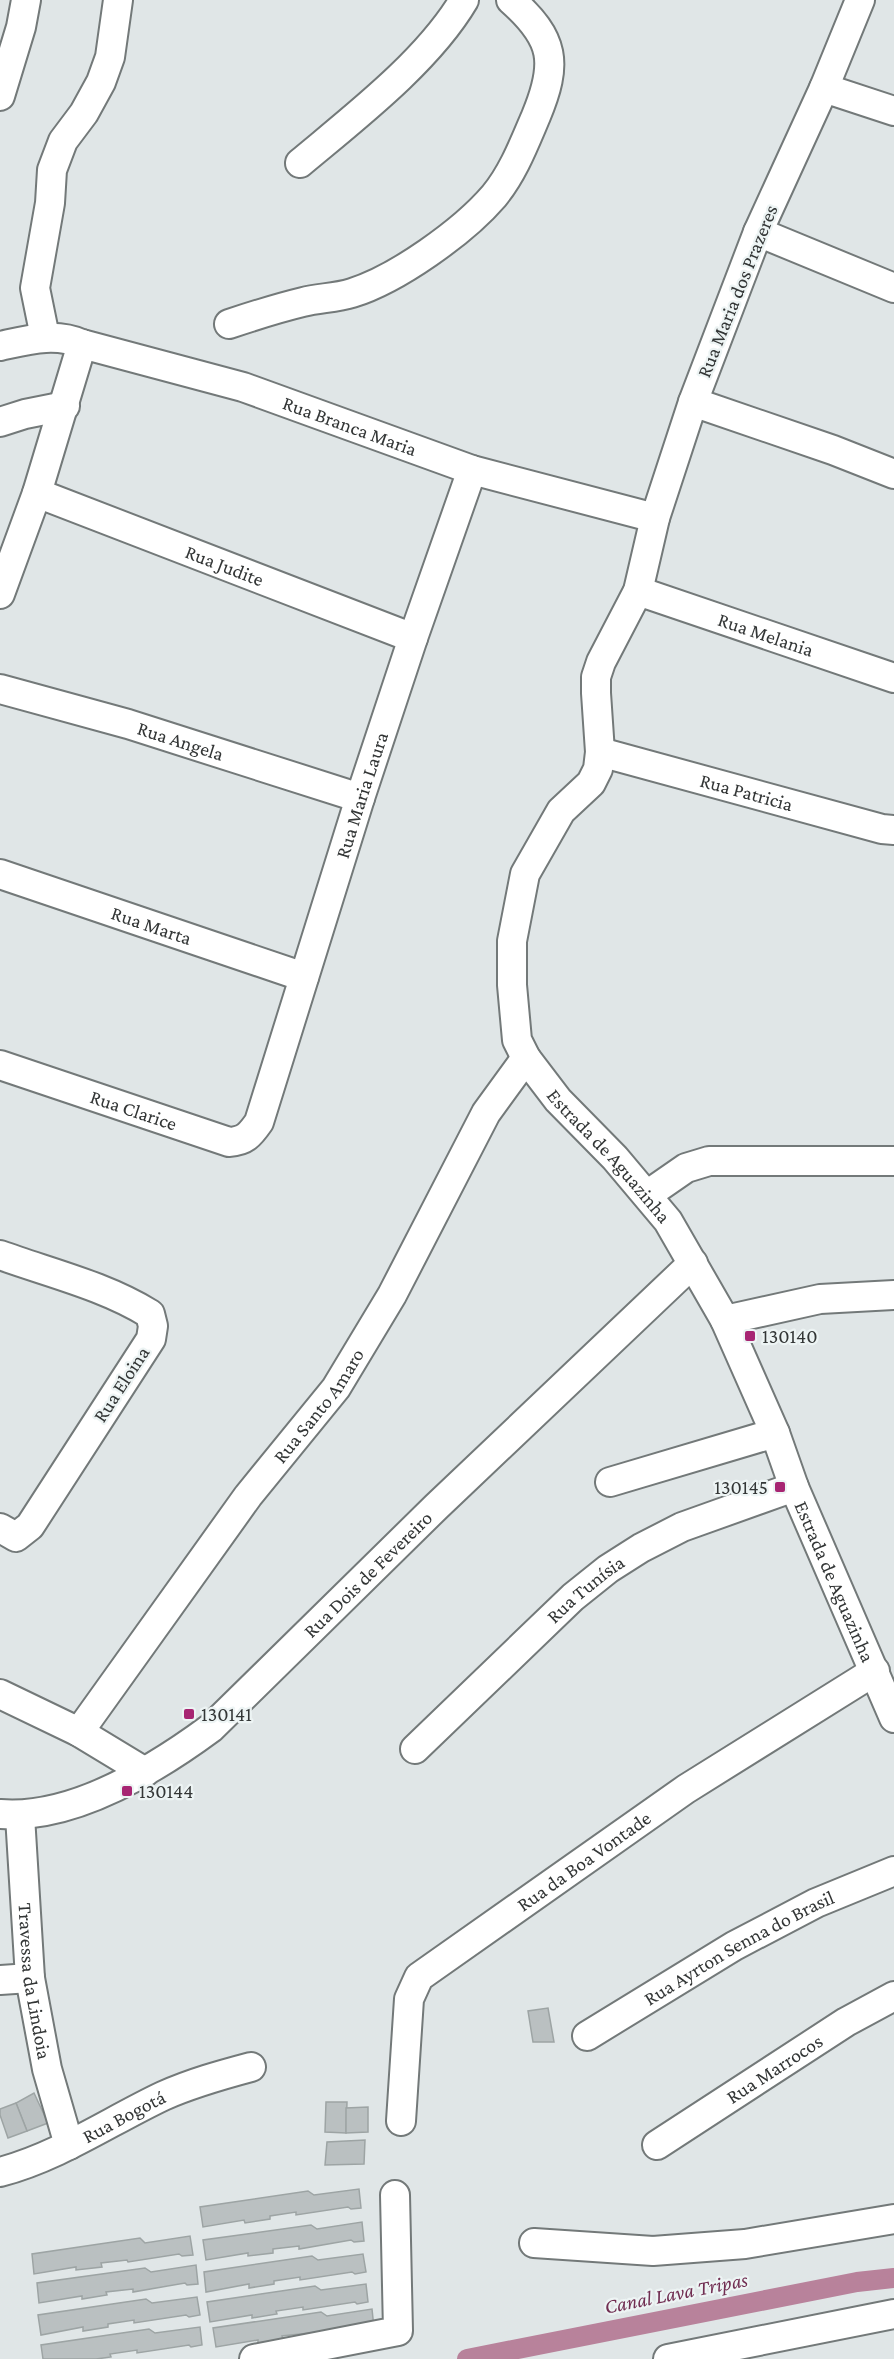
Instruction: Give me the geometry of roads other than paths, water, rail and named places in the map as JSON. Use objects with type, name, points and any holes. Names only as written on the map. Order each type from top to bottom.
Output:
[{"type":"street","points":[[0,96],[21,27],[26,0]]},
{"type":"street","points":[[45,337],[35,288],[50,203],[52,170],[63,141],[84,113],[101,82],[110,57],[118,0]]},
{"type":"street","points":[[300,163],[422,55],[438,38],[464,0]]},
{"type":"street","points":[[229,324],[367,287],[423,256],[466,223],[494,196],[523,146],[541,103],[550,72],[548,51],[541,33],[526,13],[511,0]]},
{"type":"street","name":"Rua Maria dos Prazeres","points":[[638,591],[655,518],[693,402],[758,232],[824,88],[860,0]]},
{"type":"street","points":[[824,88],[894,111]]},
{"type":"street","points":[[758,232],[894,288]]},
{"type":"street","name":"Rua Branca Maria","points":[[0,346],[45,337],[71,339],[82,344],[243,387],[472,470],[655,518]]},
{"type":"street","points":[[0,594],[37,493],[82,344]]},
{"type":"street","points":[[693,402],[833,450],[894,474]]},
{"type":"street","points":[[0,422],[65,406]]},
{"type":"street","name":"Rua Maria Laura","points":[[259,1122],[360,798],[472,470]]},
{"type":"street","name":"Rua Judite","points":[[37,493],[413,638]]},
{"type":"street","name":"Rua Melania","points":[[638,591],[894,678]]},
{"type":"street","name":"Estrada de Aguazinha","points":[[638,591],[596,677],[600,752],[598,769],[591,783],[561,811],[525,874],[514,919],[512,963],[517,1040],[526,1058],[558,1100],[615,1158],[668,1221],[725,1320],[775,1433],[794,1487],[894,1718]]},
{"type":"street","name":"Rua Angela","points":[[0,689],[128,724],[360,798]]},
{"type":"street","name":"Rua Patricia","points":[[600,752],[882,829],[894,830]]},
{"type":"street","name":"Rua Marta","points":[[0,873],[304,977]]},
{"type":"street","name":"Rua Santo Amaro","points":[[79,1732],[248,1496],[336,1388],[392,1295],[486,1113],[526,1058]]},
{"type":"street","name":"Rua Clarice","points":[[0,1065],[229,1142],[241,1142],[250,1136],[259,1122]]},
{"type":"street","points":[[647,1195],[686,1168],[709,1161],[894,1161]]},
{"type":"street","name":"Rua Eloina","points":[[0,1255],[134,1305],[150,1314],[153,1326],[151,1339],[30,1526],[16,1537],[0,1528]]},
{"type":"street","name":"Rua Dois de Fevereiro","points":[[10,1815],[89,1798],[172,1757],[211,1728],[428,1515],[693,1263]]},
{"type":"street","points":[[725,1320],[820,1299],[894,1295]]},
{"type":"street","points":[[610,1482],[775,1433]]},
{"type":"street","name":"Rua Tunísia","points":[[415,1749],[573,1597],[608,1569],[641,1548],[682,1527],[794,1487]]},
{"type":"street","name":"Rua da Boa Vontade","points":[[401,2121],[409,1999],[419,1977],[686,1789],[875,1671]]},
{"type":"street","points":[[0,1694],[79,1732],[145,1772]]},
{"type":"street","name":"Travessa da Lindoia","points":[[10,1815],[30,1978],[47,2070],[69,2145]]},
{"type":"street","name":"Rua Ayrton Senna do Brasil","points":[[587,2036],[734,1946],[816,1903],[894,1871]]},
{"type":"street","points":[[0,1980],[30,1978]]},
{"type":"street","name":"Rua Marrocos","points":[[657,2145],[846,2022],[894,1996]]},
{"type":"street","name":"Rua Bogotá","points":[[0,2172],[69,2145],[199,2080],[251,2067]]},
{"type":"street","points":[[254,2359],[398,2331],[394,2195]]},
{"type":"street","points":[[534,2242],[653,2251],[745,2244],[894,2219]]},
{"type":"street","points":[[668,2359],[894,2314]]},
{"type":"waterway","name":"Canal Lava Tripas","points":[[467,2359],[857,2282],[894,2278]]},
{"type":"place","name":"130140","points":[[750,1336]]},
{"type":"place","name":"130145","points":[[780,1487]]},
{"type":"place","name":"130141","points":[[189,1714]]},
{"type":"place","name":"130144","points":[[127,1791]]}]
